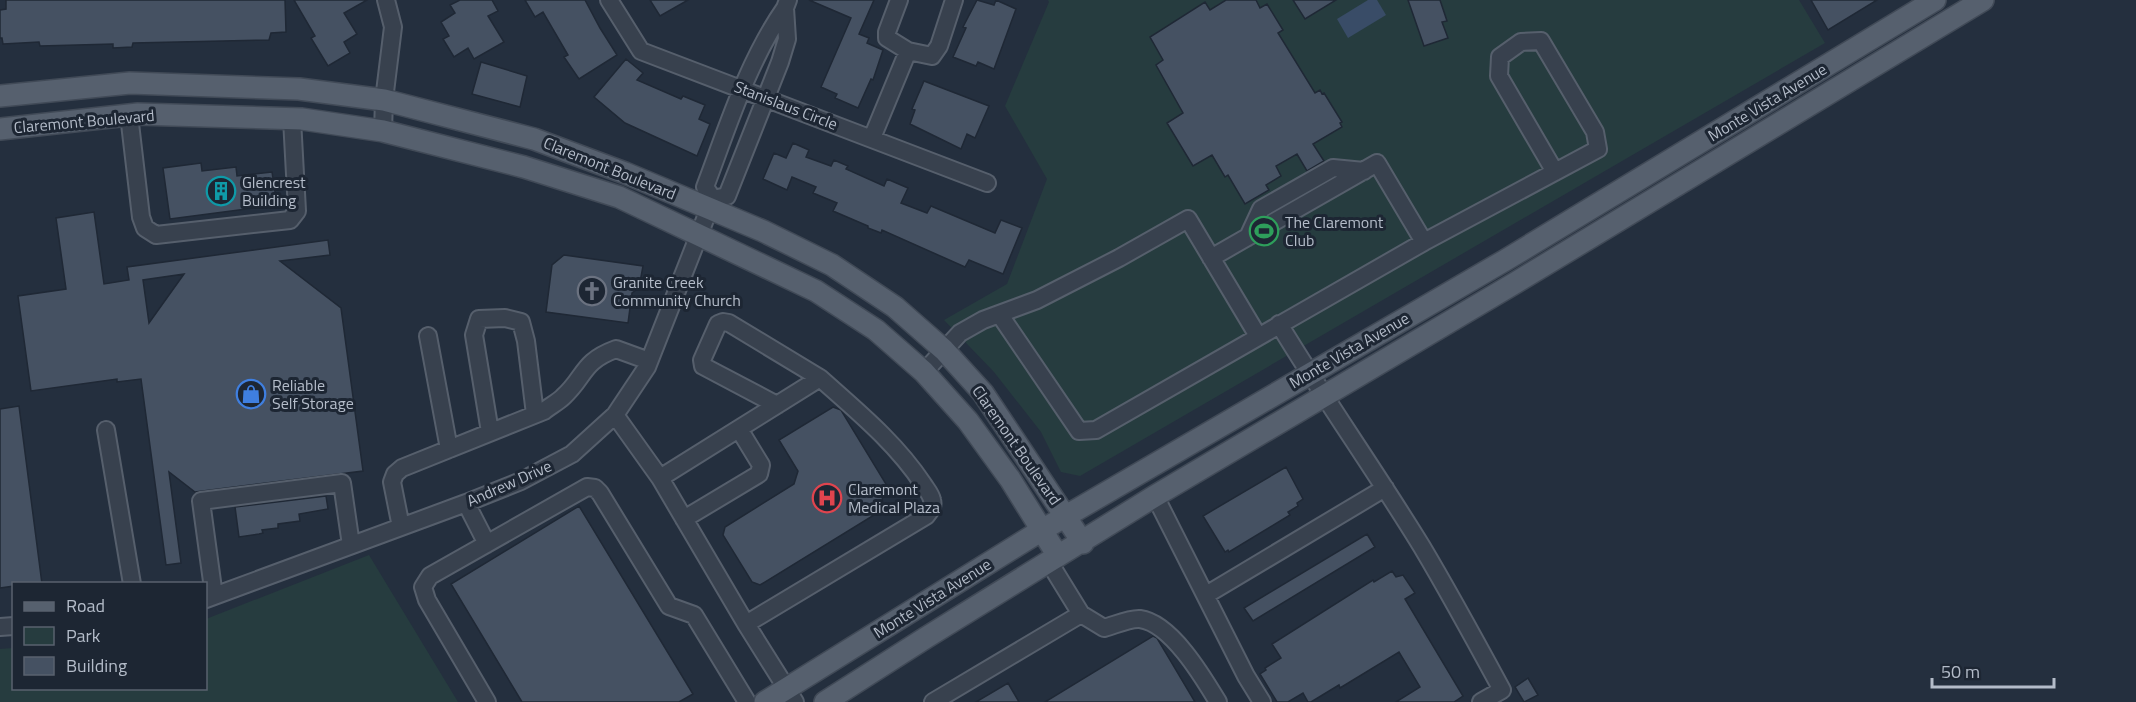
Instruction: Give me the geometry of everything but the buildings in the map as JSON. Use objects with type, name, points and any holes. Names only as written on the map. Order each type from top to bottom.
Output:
[{"type":"main road","name":"Monte Vista Avenue","points":[[765,702],[791,695],[1042,531],[1504,261],[1935,0]]},
{"type":"main road","name":"Monte Vista Avenue","points":[[825,702],[851,695],[927,637],[1083,543],[1155,496],[1515,283],[1983,0]]},
{"type":"main road","name":"Claremont Boulevard","points":[[0,96],[130,83],[299,89],[384,100],[534,139],[711,203],[832,265],[896,307],[944,350],[983,393],[1083,543]]},
{"type":"main road","name":"Claremont Boulevard","points":[[0,129],[129,115],[292,119],[383,131],[524,167],[619,197],[816,291],[876,330],[924,372],[968,421],[1010,479],[1042,531],[1054,559]]},
{"type":"street","points":[[383,131],[384,100],[393,27],[386,0]]},
{"type":"street","name":"Stanislaus Circle","points":[[609,0],[640,51],[766,97],[987,183]]},
{"type":"street","points":[[899,0],[887,32],[887,38],[908,51],[932,56],[939,46],[954,0]]},
{"type":"street","points":[[787,4],[787,39],[766,97],[727,196],[711,203],[705,187],[742,89],[769,32],[787,4]]},
{"type":"street","points":[[1000,315],[1079,431],[1096,430],[1424,242],[1555,172],[1598,149],[1595,132],[1541,41],[1521,42],[1500,57],[1499,76],[1555,172]]},
{"type":"street","points":[[872,138],[908,51]]},
{"type":"street","points":[[129,115],[141,218],[145,228],[156,236],[290,220],[297,211],[292,119]]},
{"type":"street","points":[[1211,258],[1377,164],[1424,242]]},
{"type":"street","points":[[1248,237],[1261,209],[1300,186],[1333,168],[1364,171]]},
{"type":"street","points":[[1300,186],[1310,202]]},
{"type":"street","name":"Andrew Drive","points":[[210,598],[466,503],[521,481],[572,454],[615,415],[649,361],[711,203]]},
{"type":"street","points":[[924,372],[960,333],[983,320],[1037,300],[1188,219],[1258,336]]},
{"type":"street","points":[[490,432],[474,335],[479,319],[505,318],[521,322],[526,342],[535,414]]},
{"type":"street","points":[[746,624],[917,522],[931,510],[933,502],[917,475],[882,434],[820,378],[729,323],[718,324],[702,360],[703,366],[777,405]]},
{"type":"street","points":[[1279,324],[1423,549],[1506,696],[1481,702]]},
{"type":"street","points":[[428,336],[449,449]]},
{"type":"street","points":[[401,527],[392,482],[395,474],[402,468],[544,411],[564,396],[587,366],[600,355],[616,349],[649,361]]},
{"type":"street","points":[[660,478],[820,378]]},
{"type":"street","points":[[615,415],[660,478],[746,624],[791,695]]},
{"type":"street","points":[[684,519],[759,474],[761,465],[739,429]]},
{"type":"street","points":[[106,430],[132,582]]},
{"type":"street","points":[[210,598],[201,501],[342,483],[351,545]]},
{"type":"street","points":[[488,702],[427,600],[423,586],[430,576],[587,487],[595,488],[669,606],[694,615],[747,702]]},
{"type":"street","points":[[1206,595],[1385,488]]},
{"type":"street","points":[[1155,496],[1246,676],[1262,702]]},
{"type":"street","points":[[466,503],[487,544]]},
{"type":"street","points":[[1054,559],[1081,614],[1104,628],[1138,618],[1158,624],[1195,664],[1218,702]]},
{"type":"street","points":[[933,702],[1081,614]]},
{"type":"green space","name":"The Claremont Club","points":[[1048,0],[1799,0],[1825,43],[1080,476],[1061,472],[1041,432],[994,372],[944,320],[1007,284],[1047,179],[1005,106]]},
{"type":"green space","points":[[369,555],[458,702],[0,702],[0,649],[12,648],[12,690],[207,690],[207,619]]},
{"type":"water","points":[[1368,0],[1377,0],[1386,15],[1348,38],[1337,19]]},
{"type":"place","name":"Glencrest Building","points":[[221,191]]},
{"type":"place","name":"The Claremont Club","points":[[1264,231]]},
{"type":"place","name":"Granite Creek Community Church","points":[[592,291]]},
{"type":"place","name":"Reliable Self Storage","points":[[251,394]]},
{"type":"place","name":"Claremont Medical Plaza","points":[[827,498]]}]
